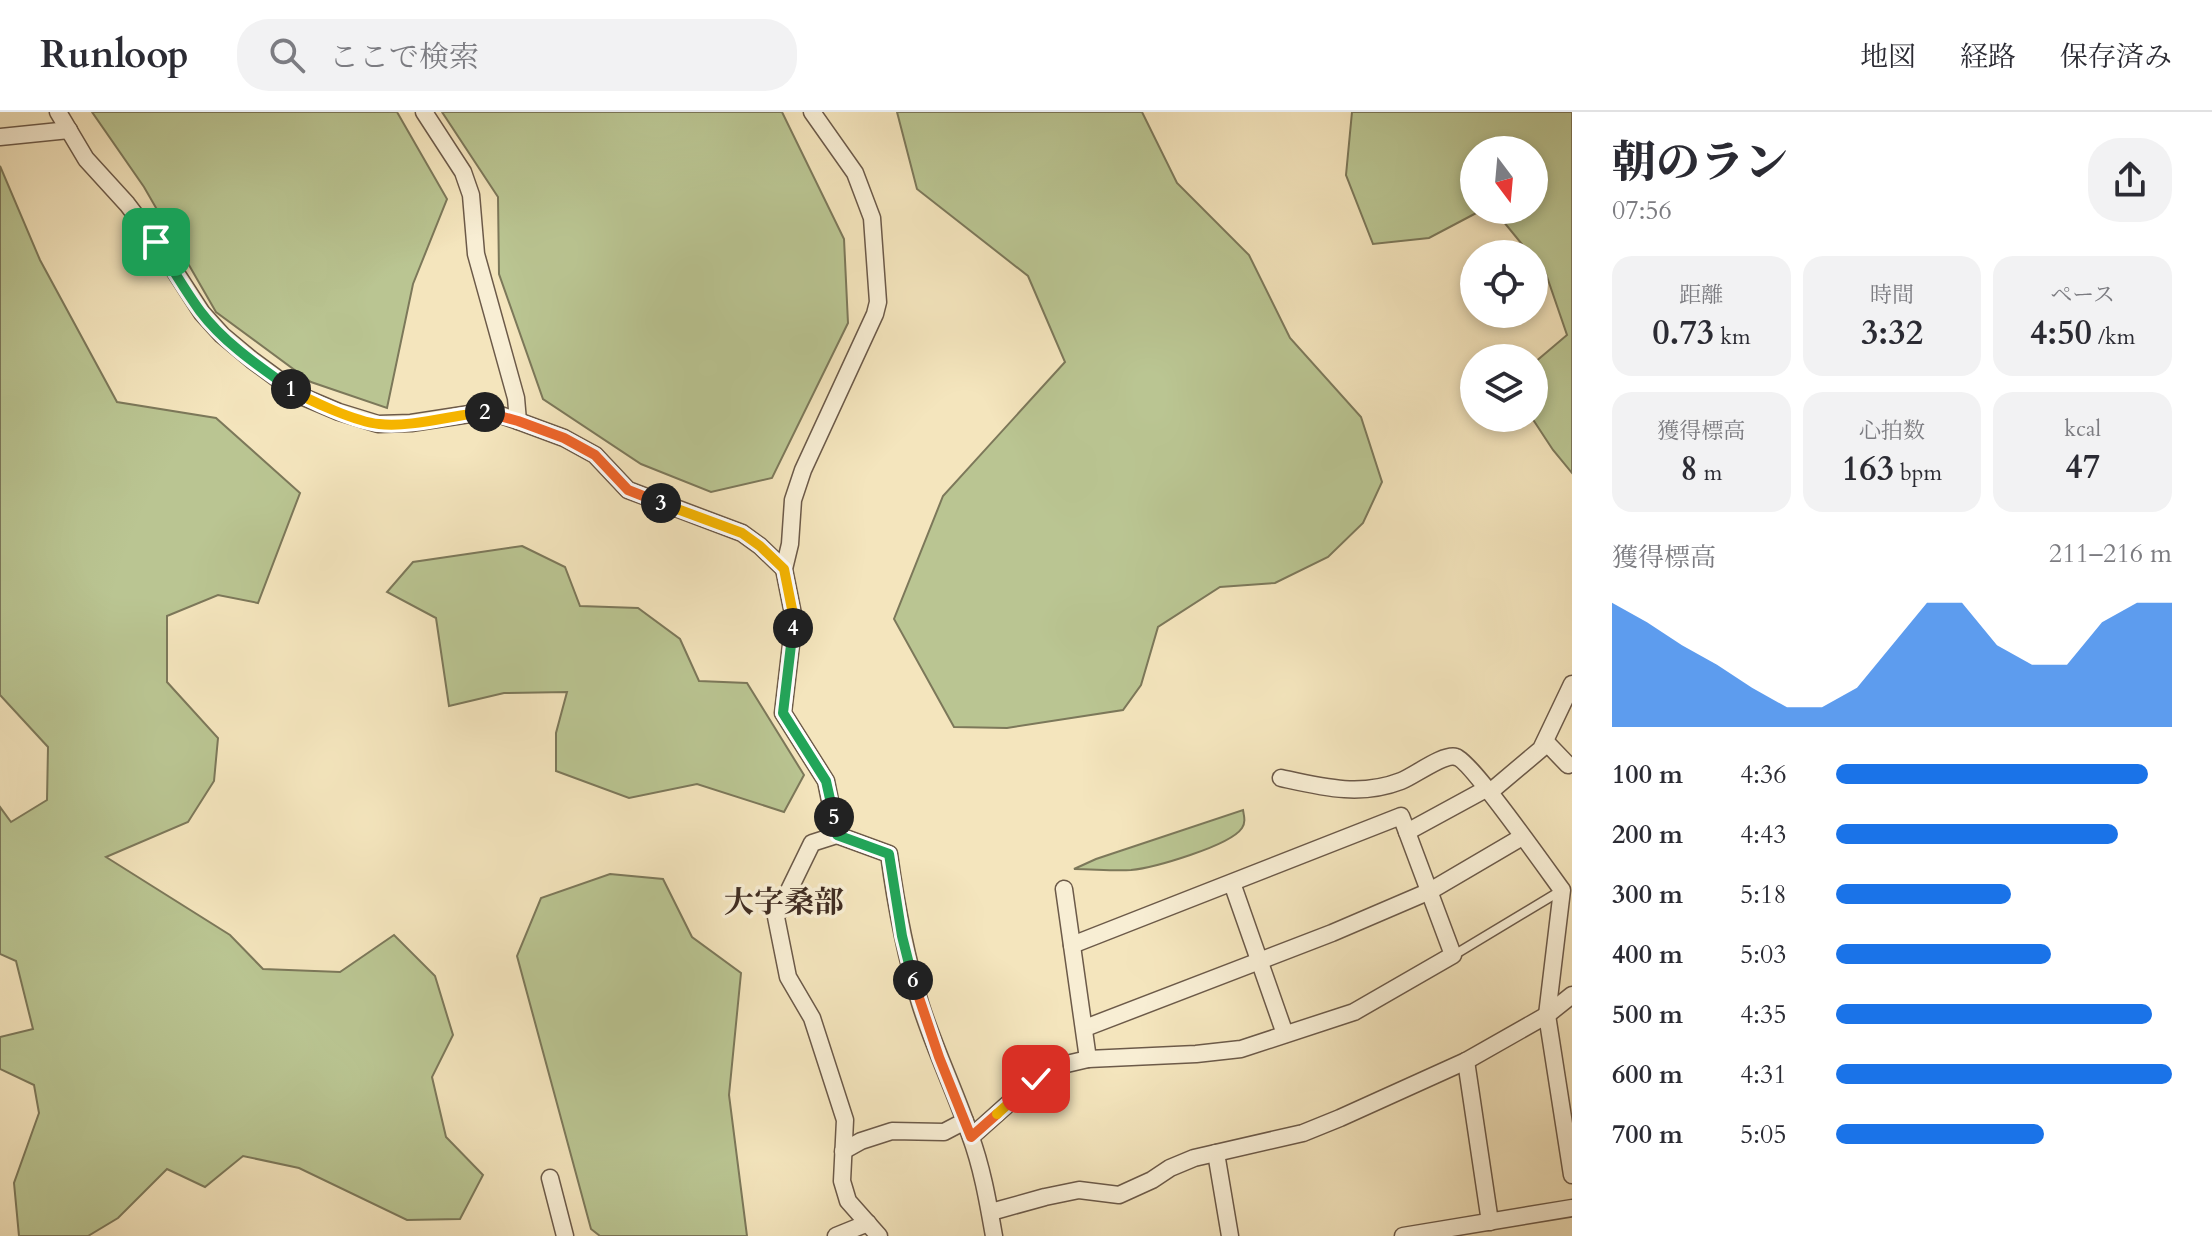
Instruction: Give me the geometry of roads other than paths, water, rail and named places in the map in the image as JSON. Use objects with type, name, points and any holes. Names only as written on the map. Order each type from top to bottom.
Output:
[{"type":"street","points":[[58,112],[86,159],[156,242],[202,313],[222,335],[301,396],[378,424],[411,423],[489,411],[518,421],[564,438],[595,455],[628,490],[742,533],[784,569]]},
{"type":"street","points":[[424,112],[463,172],[471,195],[476,254],[516,398],[518,421]]},
{"type":"street","points":[[812,112],[855,173],[872,218],[878,302],[803,470],[793,500],[790,544],[784,569],[794,619],[783,713],[826,781],[837,835]]},
{"type":"street","points":[[0,137],[69,130]]},
{"type":"street","points":[[1407,832],[1488,790],[1541,749],[1572,684]]},
{"type":"street","points":[[1546,742],[1571,767]]},
{"type":"street","points":[[1281,778],[1336,790],[1376,787],[1412,776],[1447,757],[1457,757],[1465,762],[1522,837],[1567,886],[1547,1015],[1572,1175]]},
{"type":"street","points":[[843,1151],[861,1141],[892,1131],[968,1129],[1058,1066],[1088,1059],[1241,1049],[1354,1012],[1453,955],[1401,816],[1072,945]]},
{"type":"street","points":[[873,1229],[848,1201],[842,1181],[845,1120],[812,1018],[788,977],[776,917],[812,843],[837,835],[889,854],[902,936],[913,980],[968,1129],[991,1212],[994,1236]]},
{"type":"street","points":[[1085,1028],[1332,933],[1430,891],[1522,837]]},
{"type":"street","points":[[1232,883],[1285,1034]]},
{"type":"street","points":[[1064,889],[1088,1059]]},
{"type":"street","points":[[991,1212],[1079,1190],[1119,1195],[1194,1158],[1303,1133],[1466,1061],[1547,1015],[1572,995]]},
{"type":"street","points":[[1466,1061],[1490,1222]]},
{"type":"street","points":[[1216,1153],[1230,1236]]},
{"type":"street","points":[[550,1178],[565,1236]]},
{"type":"street","points":[[1403,1236],[1572,1208]]},
{"type":"street","points":[[836,1236],[873,1229]]},
{"type":"lane","points":[[1453,955],[1567,886]]},
{"type":"district","name":"大字桑部","points":[[784,902]]}]
